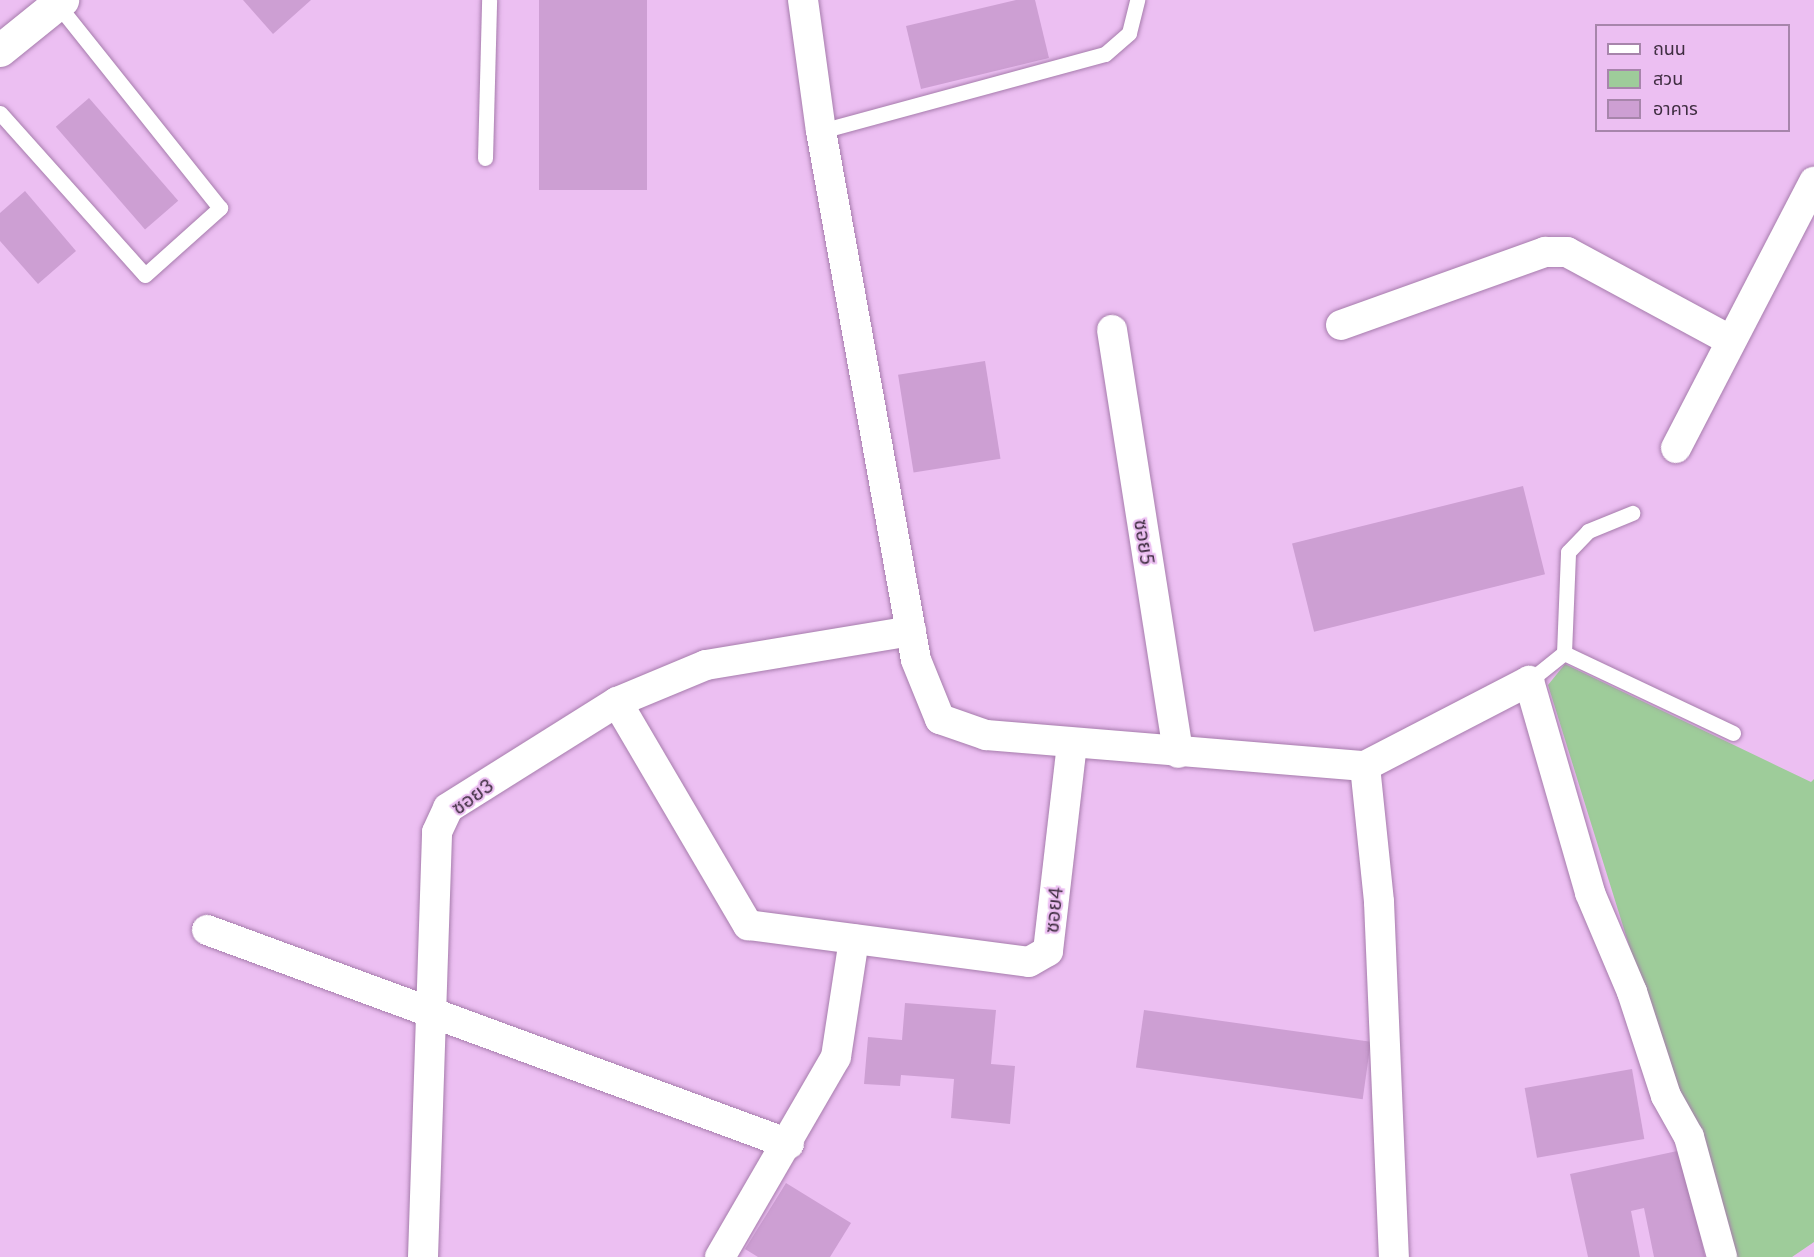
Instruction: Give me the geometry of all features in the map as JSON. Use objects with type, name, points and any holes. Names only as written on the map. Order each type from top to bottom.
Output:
[{"type":"main road","points":[[0,50],[60,2]]},
{"type":"street","points":[[803,0],[821,131],[916,660],[940,719],[986,735],[1178,753],[1365,766],[1528,681],[1590,893],[1632,992],[1666,1096],[1689,1137],[1722,1257]]},
{"type":"street","points":[[1676,448],[1754,291],[1814,182]]},
{"type":"street","points":[[1341,324],[1545,252],[1567,252],[1730,340]]},
{"type":"street","name":"ซอย5","points":[[1112,330],[1178,753]]},
{"type":"street","name":"ซอย3","points":[[423,1257],[437,832],[448,808],[617,702],[706,665],[911,631]]},
{"type":"street","points":[[617,702],[748,925],[854,939],[836,1057],[789,1144],[720,1257]]},
{"type":"street","name":"ซอย4","points":[[854,939],[1029,962],[1048,951],[1072,743]]},
{"type":"street","points":[[1365,766],[1379,902],[1394,1257]]},
{"type":"street","points":[[207,930],[789,1144]]},
{"type":"lane","points":[[485,158],[489,0]]},
{"type":"lane","points":[[821,131],[1105,54],[1129,33],[1137,0]]},
{"type":"lane","points":[[0,113],[145,275],[220,208],[60,2]]},
{"type":"lane","points":[[1528,681],[1564,653],[1568,552],[1588,531],[1632,513]]},
{"type":"lane","points":[[1564,653],[1733,733]]},
{"type":"green space","points":[[1565,664],[1811,782],[1814,779],[1814,1242],[1792,1257],[1726,1257],[1548,685]]},
{"type":"building","points":[[243,0],[311,0],[273,34]]},
{"type":"building","points":[[539,0],[647,0],[647,190],[539,190]]},
{"type":"building","points":[[1016,0],[1035,0],[1049,58],[921,89],[906,26]]},
{"type":"building","points":[[89,98],[178,201],[145,230],[56,127]]},
{"type":"building","points":[[25,191],[76,251],[38,284],[0,241],[0,213]]},
{"type":"building","points":[[985,361],[1000,459],[914,473],[898,375]]},
{"type":"building","points":[[1523,486],[1545,574],[1314,632],[1292,544]]},
{"type":"building","points":[[905,1003],[996,1010],[991,1064],[1015,1066],[1010,1124],[951,1118],[954,1079],[901,1075],[900,1086],[864,1084],[868,1037],[902,1040]]},
{"type":"building","points":[[1144,1010],[1371,1042],[1363,1099],[1136,1067]]},
{"type":"building","points":[[1632,1069],[1644,1139],[1537,1158],[1525,1088]]},
{"type":"building","points":[[1682,1150],[1705,1257],[1654,1257],[1644,1208],[1631,1211],[1640,1257],[1588,1257],[1570,1174]]},
{"type":"building","points":[[786,1183],[851,1223],[830,1257],[758,1257],[745,1249]]}]
